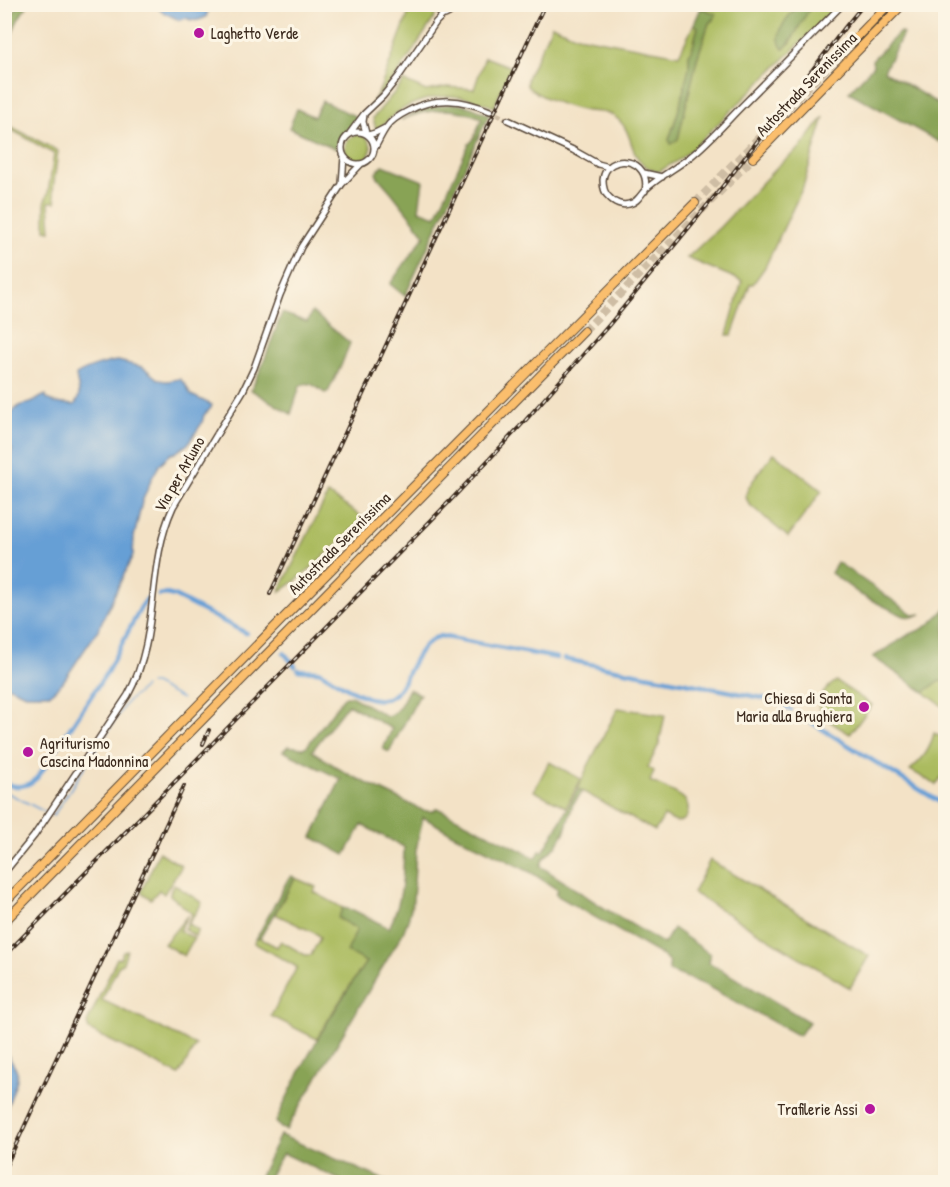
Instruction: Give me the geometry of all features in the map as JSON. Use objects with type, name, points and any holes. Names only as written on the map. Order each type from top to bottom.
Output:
[{"type":"highway","name":"Autostrada Serenissima","points":[[851,43],[889,4]]},
{"type":"highway","name":"Autostrada Serenissima","points":[[753,158],[903,4]]},
{"type":"highway","name":"Autostrada Serenissima","points":[[4,903],[695,203]]},
{"type":"highway","name":"Autostrada Serenissima","points":[[4,922],[584,331]]},
{"type":"street","points":[[350,133],[399,76],[441,14],[440,4]]},
{"type":"street","points":[[645,190],[694,154],[843,4]]},
{"type":"street","points":[[441,14],[449,13],[451,6]]},
{"type":"street","points":[[350,133],[375,133],[406,112],[436,101],[458,101],[490,111]]},
{"type":"street","points":[[364,114],[363,122],[375,149]]},
{"type":"street","points":[[508,120],[609,168]]},
{"type":"street","name":"Via per Arluno","points":[[4,873],[34,836],[136,679],[148,639],[158,553],[167,522],[179,497],[254,369],[280,295],[301,247],[342,184],[361,164],[370,159],[386,127]]},
{"type":"street","name":"Via per Arluno","points":[[342,184],[344,157],[341,148],[350,133]]},
{"type":"street","points":[[344,157],[350,163],[361,164]]},
{"type":"street","points":[[619,162],[629,162],[644,173],[645,190],[642,196],[632,203],[620,204],[613,201],[604,191],[604,176],[609,168],[619,162]]},
{"type":"street","points":[[598,164],[604,176]]},
{"type":"street","points":[[644,173],[662,177]]},
{"type":"green space","points":[[415,4],[434,8],[435,17],[397,75],[372,103],[380,89],[409,12]]},
{"type":"green space","points":[[19,5],[28,5],[15,26],[5,64],[5,8],[13,13]]},
{"type":"green space","points":[[703,5],[798,5],[789,16],[790,44],[803,17],[813,5],[839,5],[691,150],[658,172],[640,161],[622,123],[611,114],[564,105],[527,86],[527,78],[552,25],[577,36],[679,55],[694,24],[698,26],[689,55],[689,68],[669,140],[678,139],[697,59],[709,23],[716,15],[701,8]]},
{"type":"green space","points":[[798,5],[813,5],[783,49],[779,37],[780,31]]},
{"type":"green space","points":[[701,8],[716,14],[709,23],[697,59],[678,139],[671,144],[669,140],[679,109],[689,68],[689,55],[698,27],[694,24]]},
{"type":"green space","points":[[900,32],[903,34],[884,71],[945,108],[945,133],[939,142],[849,92],[873,66],[872,60]]},
{"type":"green space","points":[[485,57],[511,67],[494,107],[458,97],[431,98],[405,107],[376,130],[373,118],[404,81],[426,91],[447,87],[474,89]]},
{"type":"green space","points":[[322,101],[357,119],[341,136],[336,149],[289,128],[297,109],[314,117]]},
{"type":"green space","points":[[457,104],[489,115],[405,296],[390,284],[425,235],[376,173],[383,165],[423,181],[419,210],[436,216],[482,118],[442,110],[422,113],[401,120],[428,108]]},
{"type":"green space","points":[[824,117],[803,187],[765,267],[753,284],[750,284],[732,335],[727,335],[742,281],[687,258],[778,166],[801,147]]},
{"type":"green space","points":[[4,123],[58,151],[53,191],[56,202],[49,202],[51,231],[45,230],[45,201],[54,154],[5,126]]},
{"type":"green space","points":[[358,135],[367,139],[371,148],[367,157],[358,161],[349,157],[345,148],[349,139]]},
{"type":"green space","points":[[312,312],[350,343],[328,392],[325,393],[307,383],[303,384],[300,386],[291,414],[251,390],[282,313],[307,322]]},
{"type":"green space","points":[[774,453],[822,491],[788,537],[749,504],[746,498],[750,486]]},
{"type":"green space","points":[[328,494],[364,518],[312,567],[279,592]]},
{"type":"green space","points":[[837,562],[914,615],[921,614],[912,617],[904,616],[861,595],[831,573]]},
{"type":"green space","points":[[945,609],[945,680],[924,692],[873,657],[922,629]]},
{"type":"green space","points":[[945,680],[945,708],[924,692]]},
{"type":"green space","points":[[836,681],[872,705],[850,734],[832,723],[820,711],[820,698]]},
{"type":"green space","points":[[409,689],[420,694],[389,752],[383,749],[392,729],[348,704],[312,751],[344,772],[422,810],[432,811],[437,808],[536,858],[540,851],[543,852],[578,789],[583,791],[573,804],[565,831],[557,845],[544,858],[540,866],[664,944],[673,928],[710,954],[708,962],[809,1022],[799,1036],[703,984],[669,971],[669,963],[663,956],[556,895],[558,890],[532,873],[423,817],[416,850],[413,901],[403,933],[286,1130],[281,1128],[276,1122],[295,1080],[329,1020],[366,962],[347,952],[357,929],[338,918],[343,908],[353,910],[389,928],[400,898],[404,847],[362,825],[345,855],[312,837],[341,779],[283,751],[288,746],[303,748],[307,746],[346,696],[351,696],[386,716],[397,709]]},
{"type":"green space","points":[[618,708],[665,715],[659,744],[648,767],[654,771],[650,781],[684,799],[688,806],[688,813],[681,821],[675,822],[664,816],[655,831],[578,789]]},
{"type":"green space","points":[[934,733],[946,739],[945,772],[936,785],[910,770],[925,754]]},
{"type":"green space","points":[[549,762],[581,779],[566,807],[534,791]]},
{"type":"green space","points":[[159,852],[182,866],[164,894],[159,890],[151,899],[141,892]]},
{"type":"green space","points":[[710,860],[869,956],[850,988],[693,893]]},
{"type":"green space","points":[[292,876],[295,878],[260,938],[256,939],[287,881]]},
{"type":"green space","points":[[295,878],[316,887],[314,892],[343,908],[339,919],[357,929],[366,962],[317,1039],[271,1016],[297,967],[254,943],[260,938],[277,947],[281,941],[305,955],[311,955],[320,938],[317,934],[275,914]]},
{"type":"green space","points":[[174,884],[202,903],[188,924],[198,930],[195,936],[184,929],[192,914],[170,895]]},
{"type":"green space","points":[[188,915],[179,931],[194,938],[184,956],[164,944]]},
{"type":"green space","points":[[127,950],[123,963],[118,967],[102,1000],[196,1045],[179,1075],[89,1030],[87,1023],[117,958],[120,959],[123,951]]},
{"type":"green space","points":[[280,1135],[389,1182],[344,1182],[283,1153],[266,1182],[257,1182]]},
{"type":"water","name":"Laghetto Verde","points":[[155,5],[209,5],[206,17],[196,20],[186,18],[179,20],[162,12]]},
{"type":"water","points":[[118,361],[142,367],[162,381],[180,379],[191,395],[212,405],[188,444],[160,464],[152,478],[142,502],[134,537],[133,555],[98,630],[63,682],[50,694],[25,694],[5,685],[5,446],[8,455],[11,455],[12,449],[7,438],[6,426],[14,410],[19,406],[46,395],[47,399],[55,403],[74,405],[79,394],[76,375],[96,366]]},
{"type":"water","points":[[5,1050],[17,1071],[17,1080],[5,1113]]},
{"type":"waterway","points":[[159,595],[174,596],[246,633]]},
{"type":"waterway","points":[[4,783],[22,786],[38,777],[107,672],[147,599]]},
{"type":"waterway","points":[[298,670],[320,672],[356,693],[366,697],[385,699],[394,695],[401,686],[416,657],[426,644],[440,636],[557,658]]},
{"type":"waterway","points":[[284,653],[295,666]]},
{"type":"waterway","points":[[564,659],[773,700],[791,710]]},
{"type":"waterway","points":[[150,684],[182,699]]},
{"type":"waterway","points":[[52,815],[126,703],[145,687]]},
{"type":"waterway","points":[[798,714],[946,806]]},
{"type":"waterway","points":[[4,791],[45,812]]},
{"type":"tunnel","points":[[695,203],[851,43]]},
{"type":"tunnel","points":[[490,111],[508,120]]},
{"type":"tunnel","points":[[584,331],[753,158]]},
{"type":"railway","points":[[270,594],[545,4]]},
{"type":"railway","points":[[4,956],[449,502],[524,422],[609,325],[719,191],[864,4]]},
{"type":"railway","points":[[203,744],[209,730]]},
{"type":"railway","points":[[4,1170],[184,786]]},
{"type":"place","name":"Laghetto Verde","points":[[199,33]]},
{"type":"place","name":"Chiesa di Santa Maria alla Brughiera","points":[[864,707]]},
{"type":"place","name":"Agriturismo Cascina Madonnina","points":[[28,752]]},
{"type":"place","name":"Trafilerie Assi","points":[[870,1109]]}]
